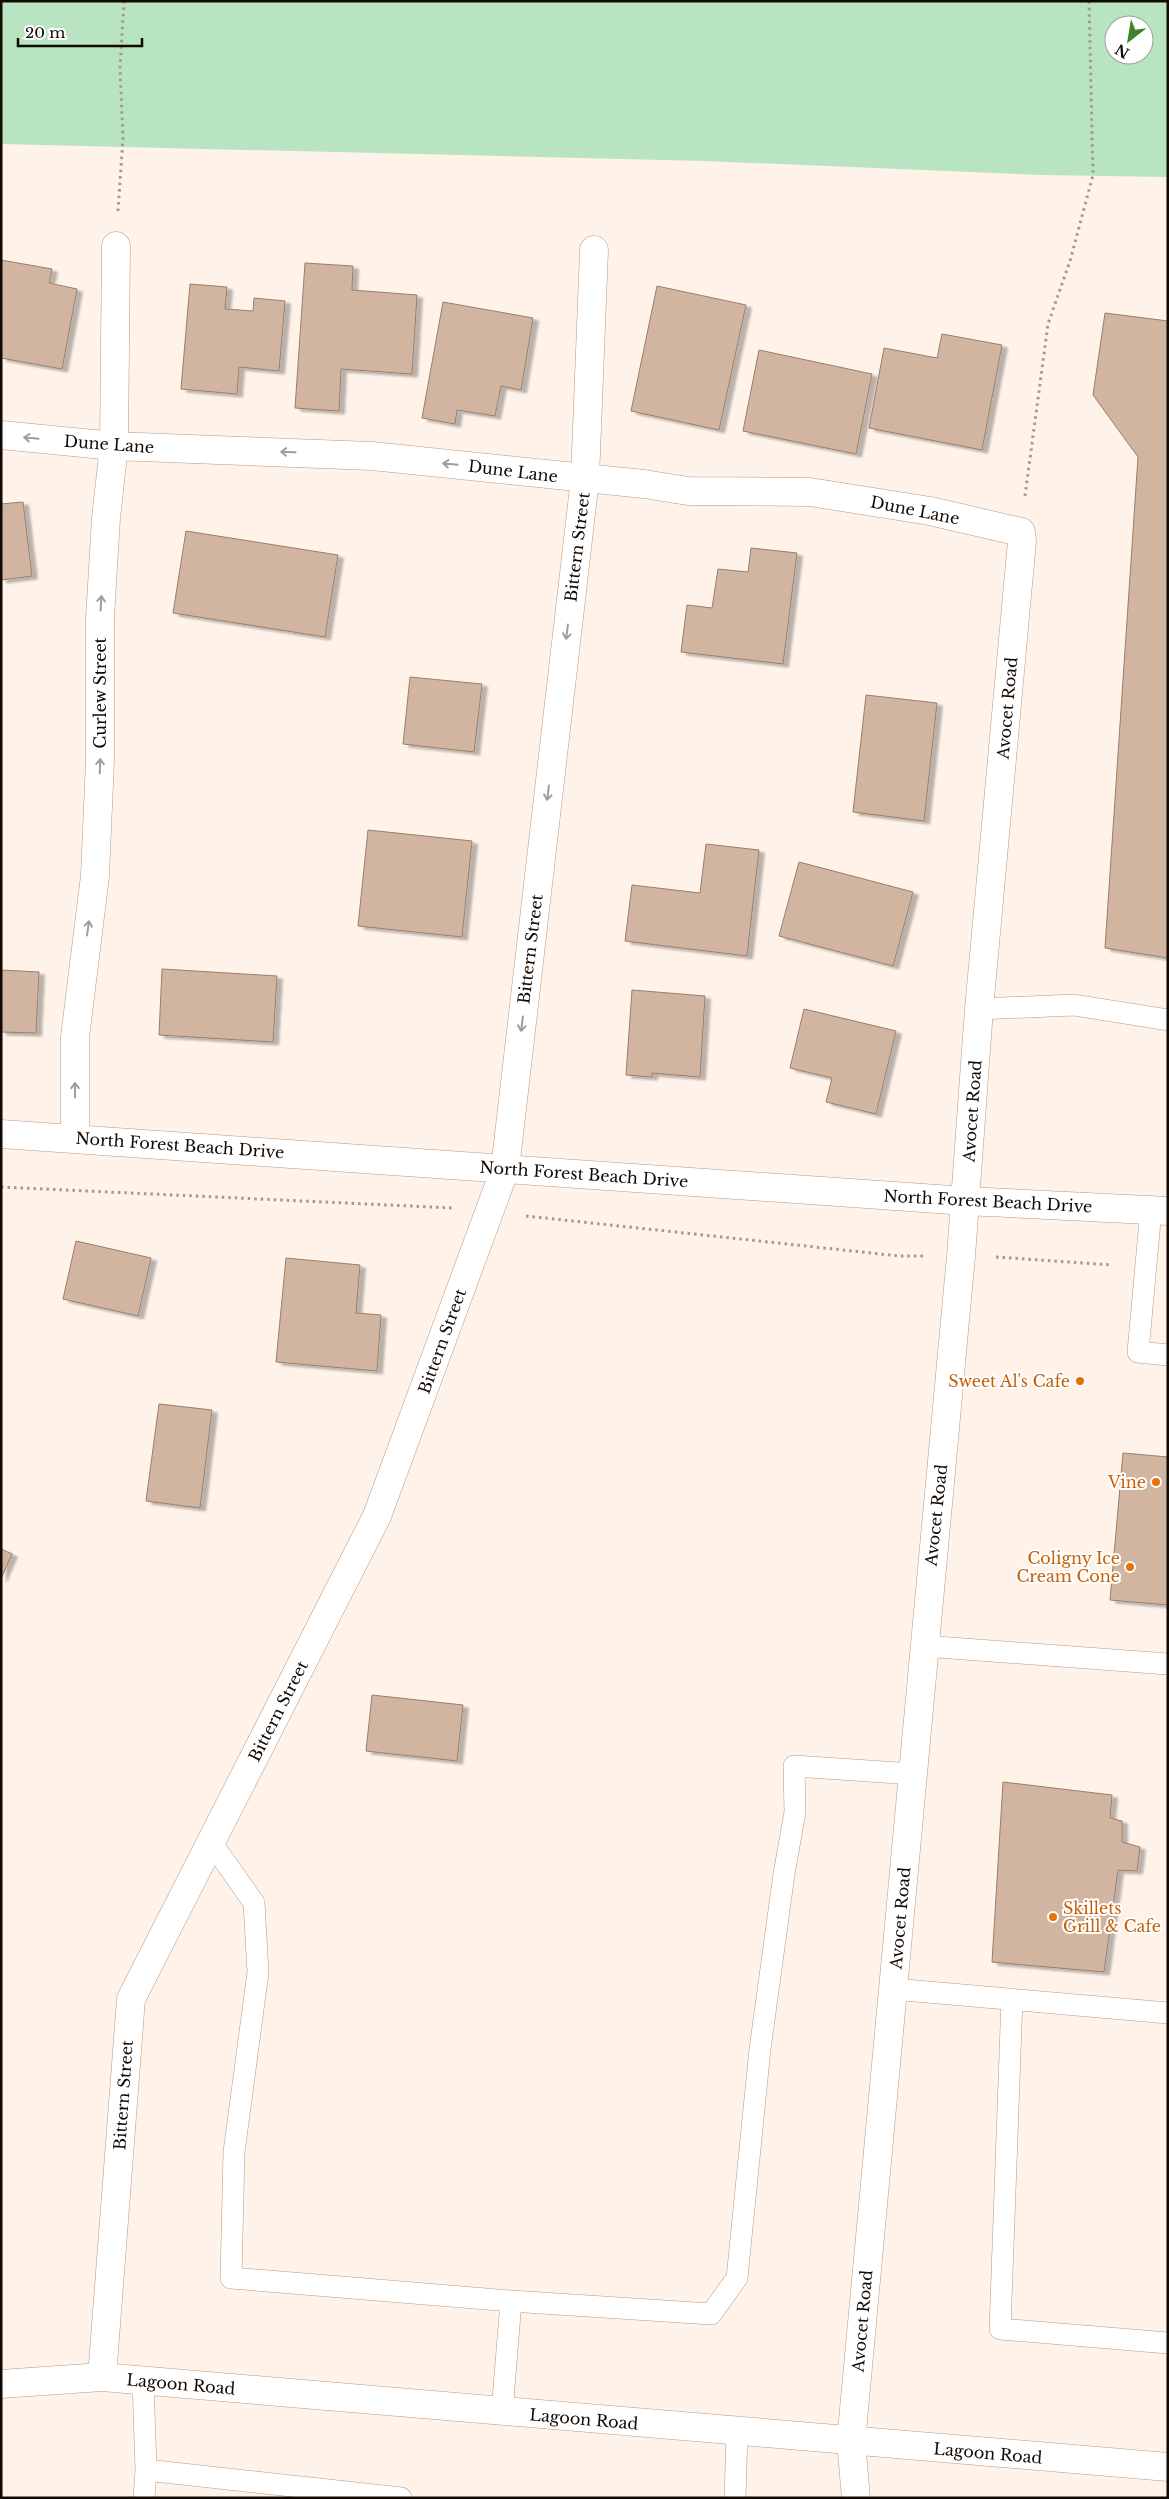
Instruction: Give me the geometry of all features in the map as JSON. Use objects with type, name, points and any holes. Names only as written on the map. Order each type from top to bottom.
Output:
[{"type":"street","name":"Curlew Street","points":[[70,1137],[75,1126],[77,1018],[95,876],[100,760],[100,618],[106,518],[114,446],[116,246]]},
{"type":"street","name":"Bittern Street","points":[[102,2377],[131,2000],[377,1516],[505,1169],[585,479],[594,250]]},
{"type":"street","name":"Dune Lane","points":[[1,435],[114,446],[372,456],[644,484],[688,491],[810,492],[930,511],[1021,532]]},
{"type":"street","name":"Avocet Road","points":[[856,2498],[851,2442],[966,1201],[979,1009],[1022,541],[1021,532]]},
{"type":"street","name":"North Forest Beach Drive","points":[[1,1134],[70,1137],[966,1201],[1159,1210]]},
{"type":"street","name":"Lagoon Road","points":[[1,2384],[102,2377],[851,2442],[1168,2467]]},
{"type":"lane","points":[[979,1009],[1074,1005],[1168,1020]]},
{"type":"lane","points":[[1159,1210],[1144,1268],[1138,1352],[1168,1355]]},
{"type":"lane","points":[[924,1646],[1168,1664]]},
{"type":"lane","points":[[211,1842],[254,1903],[258,1972],[234,2152],[231,2278],[510,2301],[711,2314],[737,2278],[760,2050],[784,1874],[795,1812],[794,1766],[913,1774]]},
{"type":"lane","points":[[893,1988],[1168,2013]]},
{"type":"lane","points":[[1012,1999],[1000,2329],[1168,2343]]},
{"type":"lane","points":[[502,2412],[510,2301]]},
{"type":"lane","points":[[143,2380],[146,2470],[144,2498]]},
{"type":"lane","points":[[735,2498],[737,2432]]},
{"type":"lane","points":[[146,2470],[400,2498]]},
{"type":"path","points":[[116,246],[123,138],[120,68],[124,1]]},
{"type":"path","points":[[1021,532],[1038,384],[1048,324],[1070,261],[1093,175],[1089,1]]},
{"type":"path","points":[[1,1187],[419,1204],[898,1256],[995,1256],[1144,1268]]},
{"type":"green space","points":[[1,1],[1168,1],[1168,177],[1043,175],[705,161],[1,144]]},
{"type":"building","points":[[1,260],[52,269],[49,283],[77,289],[62,369],[1,358]]},
{"type":"building","points":[[305,263],[353,266],[352,290],[417,295],[412,374],[341,369],[339,411],[295,408]]},
{"type":"building","points":[[190,284],[227,287],[225,309],[253,311],[254,298],[285,301],[279,371],[239,367],[237,394],[181,389]]},
{"type":"building","points":[[657,286],[746,305],[719,430],[631,411]]},
{"type":"building","points":[[443,302],[533,318],[521,390],[501,386],[495,416],[457,410],[455,424],[422,418]]},
{"type":"building","points":[[1105,313],[1168,321],[1168,958],[1105,948],[1138,457],[1093,395]]},
{"type":"building","points":[[942,334],[1002,345],[982,450],[869,428],[884,348],[937,358]]},
{"type":"building","points":[[759,350],[872,374],[856,454],[743,431]]},
{"type":"building","points":[[23,502],[32,576],[1,580],[1,504]]},
{"type":"building","points":[[186,531],[338,555],[325,637],[173,613]]},
{"type":"building","points":[[751,548],[797,553],[783,664],[681,652],[687,605],[712,608],[718,569],[748,572]]},
{"type":"building","points":[[410,677],[482,684],[474,752],[403,744]]},
{"type":"building","points":[[866,695],[937,703],[924,821],[853,812]]},
{"type":"building","points":[[368,830],[472,841],[462,937],[358,926]]},
{"type":"building","points":[[706,844],[759,850],[747,956],[625,941],[632,885],[700,893]]},
{"type":"building","points":[[799,862],[913,892],[893,966],[779,936]]},
{"type":"building","points":[[162,969],[277,976],[273,1042],[159,1035]]},
{"type":"building","points":[[1,970],[39,972],[36,1033],[1,1032]]},
{"type":"building","points":[[632,990],[705,996],[700,1077],[652,1073],[652,1077],[626,1075]]},
{"type":"building","points":[[804,1009],[896,1031],[876,1114],[826,1102],[832,1078],[790,1068]]},
{"type":"building","points":[[76,1241],[151,1258],[138,1316],[63,1299]]},
{"type":"building","points":[[286,1258],[360,1265],[356,1313],[381,1315],[377,1371],[276,1362]]},
{"type":"building","points":[[159,1404],[212,1410],[200,1508],[146,1501]]},
{"type":"building","points":[[1123,1453],[1168,1457],[1168,1605],[1110,1600]]},
{"type":"building","points":[[1,1549],[12,1554],[1,1579]]},
{"type":"building","points":[[372,1695],[463,1705],[457,1761],[366,1751]]},
{"type":"building","name":"Skillets Grill & Cafe","points":[[1003,1782],[1112,1795],[1110,1818],[1122,1821],[1122,1842],[1140,1847],[1137,1871],[1118,1870],[1104,1972],[992,1962]]},
{"type":"place","name":"Sweet Al's Cafe","points":[[1080,1381]]},
{"type":"place","name":"Vine","points":[[1156,1482]]},
{"type":"place","name":"Coligny Ice Cream Cone","points":[[1130,1567]]},
{"type":"place","name":"Skillets Grill & Cafe","points":[[1053,1917]]}]
